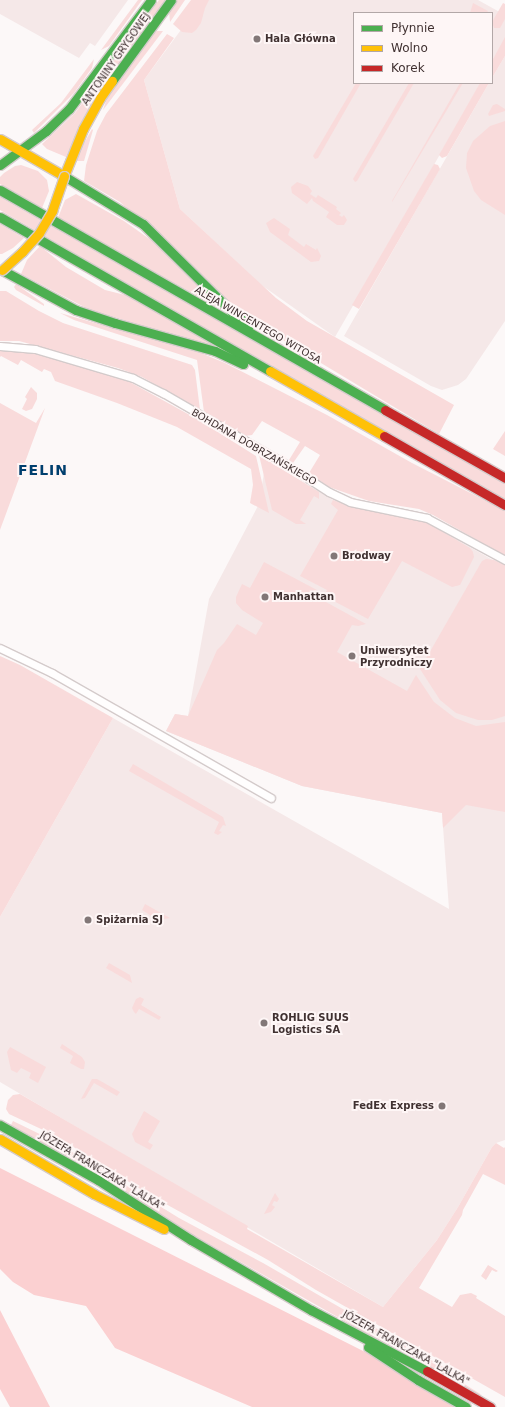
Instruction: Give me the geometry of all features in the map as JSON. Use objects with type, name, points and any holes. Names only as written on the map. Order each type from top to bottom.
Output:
[{"type":"main road","name":"ANTONINY GRYGOWEJ","points":[[0,165],[46,131],[69,109],[151,0]]},
{"type":"main road","name":"ANTONINY GRYGOWEJ","points":[[0,270],[22,252],[39,233],[52,211],[83,129],[100,98],[171,0]]},
{"type":"main road","points":[[0,139],[119,208],[143,224],[231,311],[276,348]]},
{"type":"main road","name":"ALEJA WINCENTEGO WITOSA","points":[[0,190],[505,478]]},
{"type":"main road","points":[[0,217],[505,505]]},
{"type":"main road","points":[[0,270],[76,310],[215,351],[239,362],[307,400],[340,411]]},
{"type":"main road","name":"JÓZEFA FRANCZAKA \"LALKA\"","points":[[0,1125],[98,1180],[191,1240],[312,1310],[427,1371],[490,1407]]},
{"type":"main road","name":"JÓZEFA FRANCZAKA \"LALKA\"","points":[[0,1139],[94,1194],[191,1240]]},
{"type":"main road","name":"JÓZEFA FRANCZAKA \"LALKA\"","points":[[312,1310],[418,1380],[466,1407]]},
{"type":"street","name":"BOHDANA DOBRZAŃSKIEGO","points":[[0,346],[35,349],[133,378],[163,393],[281,461],[329,492],[350,502],[427,518],[505,560]]},
{"type":"street","points":[[0,648],[52,673],[271,798]]},
{"type":"shaded area","points":[[0,0],[128,0],[95,46],[90,43],[79,58],[0,14]]},
{"type":"shaded area","points":[[138,0],[142,0],[109,46],[101,50]]},
{"type":"shaded area","points":[[159,0],[166,0],[85,115],[66,157],[47,149],[42,144],[75,113]]},
{"type":"shaded area","points":[[177,0],[185,0],[170,22],[169,11]]},
{"type":"shaded area","points":[[191,0],[209,0],[201,23],[196,30],[192,33],[182,32],[173,24]]},
{"type":"shaded area","points":[[203,0],[478,0],[505,15],[505,42],[493,63],[493,12],[353,12],[353,84],[480,84],[335,337],[260,284],[180,209],[144,80]]},
{"type":"shaded area","points":[[473,3],[488,11],[488,12],[470,12]]},
{"type":"shaded area","points":[[503,3],[505,4],[505,19],[500,28],[494,28],[493,20]]},
{"type":"shaded area","points":[[157,31],[163,31],[103,110],[107,98],[151,35]]},
{"type":"shaded area","points":[[167,34],[174,38],[144,80],[180,209],[276,298],[307,321],[454,405],[439,434],[246,318],[120,202],[84,181],[86,165],[97,131],[106,114]]},
{"type":"shaded area","points":[[505,37],[505,56],[493,76],[493,59]]},
{"type":"shaded area","points":[[505,56],[505,321],[466,379],[458,385],[442,390],[431,386],[344,336],[488,84],[493,84],[493,76]]},
{"type":"shaded area","points":[[94,59],[92,68],[74,93],[34,133],[32,130],[61,103]]},
{"type":"shaded area","points":[[355,84],[360,84],[318,158],[315,159],[313,156]]},
{"type":"shaded area","points":[[408,84],[413,84],[357,181],[355,182],[353,179]]},
{"type":"shaded area","points":[[459,84],[462,84],[392,202]]},
{"type":"shaded area","points":[[479,84],[488,84],[447,156],[442,158],[439,155]]},
{"type":"shaded area","points":[[497,104],[505,109],[505,111],[489,116],[488,114],[493,105]]},
{"type":"shaded area","points":[[505,121],[505,215],[481,200],[474,191],[466,168],[467,153],[473,141],[490,126]]},
{"type":"shaded area","points":[[92,129],[93,130],[84,161],[74,161]]},
{"type":"shaded area","points":[[434,164],[438,165],[440,169],[359,309],[352,305]]},
{"type":"shaded area","points":[[21,165],[38,171],[47,180],[49,191],[42,208],[0,184],[0,177],[4,173],[15,166]]},
{"type":"shaded area","points":[[297,182],[308,186],[312,191],[310,194],[316,198],[318,195],[337,207],[336,209],[341,213],[339,215],[342,217],[344,215],[347,220],[344,225],[337,225],[326,217],[329,212],[313,201],[312,198],[307,204],[292,193],[291,187]]},
{"type":"shaded area","points":[[76,194],[124,221],[151,240],[228,313],[58,218],[65,200]]},
{"type":"shaded area","points":[[0,197],[505,484],[505,499],[189,320],[0,210]]},
{"type":"shaded area","points":[[274,218],[290,229],[288,235],[304,247],[306,244],[316,250],[317,248],[321,256],[319,261],[311,262],[270,232],[266,223]]},
{"type":"shaded area","points":[[0,224],[24,238],[13,248],[2,254],[0,254]]},
{"type":"shaded area","points":[[40,246],[66,267],[105,290],[129,296],[222,350],[88,309],[21,274],[27,260]]},
{"type":"shaded area","points":[[16,284],[44,304],[44,306],[16,290],[14,287]]},
{"type":"shaded area","points":[[0,291],[6,291],[39,311],[63,323],[192,365],[195,370],[200,410],[142,377],[118,368],[19,341],[0,341]]},
{"type":"shaded area","points":[[60,313],[201,353],[225,363],[327,415],[412,463],[505,511],[505,556],[433,515],[419,509],[369,501],[329,487],[309,473],[320,455],[305,446],[293,463],[289,460],[300,442],[262,421],[252,435],[245,436],[204,412],[197,360],[74,320]]},
{"type":"shaded area","points":[[6,349],[45,356],[128,381],[197,419],[256,456],[269,513],[250,503],[253,485],[251,469],[177,427],[117,403],[55,381],[51,372],[44,369],[42,372],[21,360],[18,365],[1,356],[0,357],[0,350]]},
{"type":"shaded area","points":[[31,387],[37,393],[37,399],[32,409],[26,411],[22,409],[27,399],[25,397]]},
{"type":"shaded area","points":[[0,403],[36,423],[45,408],[0,530]]},
{"type":"shaded area","points":[[505,431],[505,456],[493,449]]},
{"type":"shaded area","points":[[259,455],[319,492],[319,499],[314,496],[300,520],[306,524],[296,524],[272,510]]},
{"type":"shaded area","points":[[266,460],[333,500],[350,506],[426,522],[505,567],[505,1140],[496,1143],[492,1147],[458,1207],[437,1240],[383,1307],[0,1082],[0,917],[113,718],[449,909],[442,813],[302,786],[166,731],[175,714],[188,716],[209,599],[259,504]]},
{"type":"shaded area","points":[[333,500],[350,506],[426,522],[470,548],[474,557],[460,585],[452,587],[402,561],[368,619],[324,596],[327,590],[300,576],[338,510],[331,504]]},
{"type":"shaded area","points":[[486,559],[494,560],[505,565],[505,716],[492,720],[478,720],[456,713],[440,700],[420,669],[482,561]]},
{"type":"shaded area","points":[[264,562],[317,590],[315,596],[366,624],[358,626],[352,625],[337,652],[407,691],[416,675],[434,702],[455,718],[476,726],[505,722],[505,812],[466,805],[443,828],[442,813],[302,786],[166,731],[175,714],[188,716],[217,650],[224,643],[237,624],[256,635],[263,623],[242,610],[236,603],[236,597],[242,584],[250,588]]},
{"type":"shaded area","points":[[0,656],[20,665],[113,718],[0,917]]},
{"type":"shaded area","points":[[133,764],[223,817],[226,826],[223,825],[219,831],[222,832],[218,835],[214,833],[219,822],[129,771]]},
{"type":"shaded area","points":[[145,904],[170,918],[158,920],[142,910]]},
{"type":"shaded area","points":[[109,963],[130,975],[132,983],[106,968]]},
{"type":"shaded area","points":[[140,997],[144,999],[141,1005],[161,1017],[159,1020],[139,1009],[136,1014],[134,1012],[132,1008],[136,999]]},
{"type":"shaded area","points":[[62,1044],[82,1057],[85,1062],[84,1069],[70,1063],[73,1056],[60,1048]]},
{"type":"shaded area","points":[[10,1047],[46,1067],[38,1083],[29,1078],[31,1073],[21,1068],[17,1073],[11,1070],[7,1052]]},
{"type":"shaded area","points":[[92,1079],[97,1079],[120,1092],[117,1096],[94,1083],[85,1098],[81,1099]]},
{"type":"shaded area","points":[[20,1094],[248,1226],[247,1229],[383,1307],[437,1240],[458,1207],[492,1147],[496,1143],[504,1148],[505,1147],[505,1185],[483,1174],[463,1210],[462,1215],[419,1288],[452,1307],[460,1295],[471,1293],[477,1296],[476,1298],[505,1316],[505,1397],[316,1290],[268,1260],[153,1197],[56,1136],[9,1114],[6,1109],[8,1100],[13,1095]]},
{"type":"shaded area","points":[[144,1111],[160,1121],[148,1142],[153,1145],[150,1150],[135,1142],[132,1134]]},
{"type":"shaded area","points":[[13,1121],[56,1142],[179,1218],[263,1263],[459,1376],[458,1380],[482,1395],[468,1391],[193,1235],[108,1180],[11,1125]]},
{"type":"shaded area","points":[[0,1168],[375,1357],[454,1407],[252,1407],[115,1348],[86,1306],[34,1295],[13,1282],[0,1269]]},
{"type":"shaded area","points":[[275,1193],[279,1199],[277,1202],[274,1201],[272,1205],[275,1207],[271,1212],[264,1214]]},
{"type":"shaded area","points":[[488,1265],[498,1271],[496,1272],[492,1270],[486,1280],[481,1276]]},
{"type":"shaded area","points":[[0,1310],[50,1407],[10,1407],[0,1389]]},
{"type":"traffic: fast","points":[[0,165],[46,131],[69,109],[151,0]]},
{"type":"traffic: fast","points":[[112,81],[171,0]]},
{"type":"traffic: fast","points":[[64,176],[143,224],[231,311],[249,325]]},
{"type":"traffic: fast","points":[[0,190],[385,410]]},
{"type":"traffic: fast","points":[[0,217],[270,371]]},
{"type":"traffic: fast","points":[[2,270],[76,310],[115,323],[215,351],[243,364]]},
{"type":"traffic: fast","points":[[0,1125],[98,1180],[191,1240],[311,1310],[427,1371]]},
{"type":"traffic: fast","points":[[368,1347],[418,1380],[466,1407]]},
{"type":"traffic: slow","points":[[0,139],[64,176],[83,129],[100,98],[112,81]]},
{"type":"traffic: slow","points":[[2,270],[22,252],[39,233],[52,211],[64,176]]},
{"type":"traffic: slow","points":[[270,371],[384,436]]},
{"type":"traffic: slow","points":[[0,1139],[94,1194],[164,1229]]},
{"type":"traffic: jam","points":[[385,410],[505,478]]},
{"type":"traffic: jam","points":[[384,436],[505,505]]},
{"type":"traffic: jam","points":[[427,1371],[490,1407]]},
{"type":"place","name":"Hala Główna","points":[[257,39]]},
{"type":"place","name":"Brodway","points":[[334,556]]},
{"type":"place","name":"Manhattan","points":[[265,597]]},
{"type":"place","name":"Uniwersytet Przyrodniczy","points":[[352,656]]},
{"type":"place","name":"Spiżarnia SJ","points":[[88,920]]},
{"type":"place","name":"ROHLIG SUUS Logistics SA","points":[[264,1023]]},
{"type":"place","name":"FedEx Express","points":[[442,1106]]},
{"type":"district","name":"FELIN","points":[[43,470]]}]
